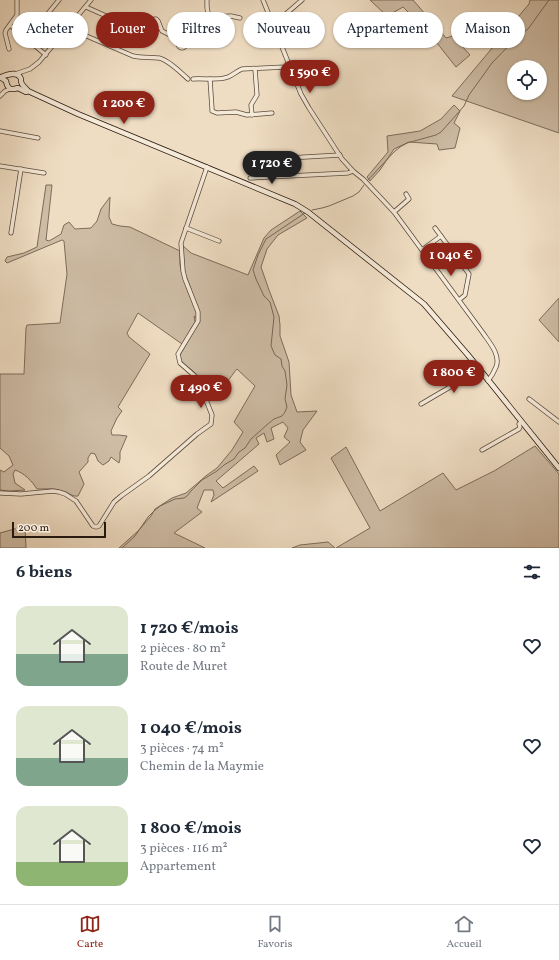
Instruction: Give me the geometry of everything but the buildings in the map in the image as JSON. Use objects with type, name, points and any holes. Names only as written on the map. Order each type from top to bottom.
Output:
[{"type":"main road","points":[[7,87],[6,79],[12,74]]},
{"type":"main road","points":[[28,91],[17,75],[12,74],[0,77],[7,87],[14,89],[18,88],[26,92],[28,91],[146,143],[295,204],[308,212],[424,304],[559,468]]},
{"type":"main road","points":[[18,88],[21,80]]},
{"type":"street","points":[[9,49],[5,33],[6,28],[18,14],[17,0]]},
{"type":"street","points":[[49,12],[59,0]]},
{"type":"street","points":[[207,0],[208,13],[210,16],[231,16],[240,18]]},
{"type":"street","points":[[263,0],[268,12]]},
{"type":"street","points":[[288,12],[302,0]]},
{"type":"street","points":[[82,12],[89,1]]},
{"type":"street","points":[[86,7],[131,27],[136,26],[145,20],[155,19],[158,21],[164,32],[167,34]]},
{"type":"street","points":[[88,37],[133,56],[141,58],[160,58],[191,79],[227,78],[240,70],[285,67],[289,65]]},
{"type":"street","points":[[38,48],[46,55]]},
{"type":"street","points":[[12,74],[21,71],[23,72],[35,66],[52,48]]},
{"type":"street","points":[[282,48],[301,94],[340,154],[353,172],[367,183],[394,212],[496,353],[496,367],[488,381]]},
{"type":"street","points":[[252,115],[252,104],[257,95],[255,69]]},
{"type":"street","points":[[21,80],[23,72]]},
{"type":"street","points":[[210,79],[212,111],[217,113],[236,112],[244,115],[272,113]]},
{"type":"street","points":[[0,96],[7,87]]},
{"type":"street","points":[[0,131],[38,138]]},
{"type":"street","points":[[271,159],[340,154]]},
{"type":"street","points":[[0,166],[44,173]]},
{"type":"street","points":[[0,492],[21,494],[53,491],[65,494],[76,501],[96,527],[99,526],[114,502],[149,476],[197,434],[212,424],[212,415],[196,377],[180,364],[178,358],[178,354],[198,321],[198,312],[186,284],[183,272],[181,244],[207,167]]},
{"type":"street","points":[[11,233],[21,170]]},
{"type":"street","points":[[250,178],[353,172]]},
{"type":"street","points":[[394,212],[409,200],[406,194]]},
{"type":"street","points":[[186,228],[219,241]]},
{"type":"street","points":[[435,228],[468,272],[469,276],[465,294],[464,297],[459,300]]},
{"type":"street","points":[[422,250],[441,236]]},
{"type":"street","points":[[422,404],[479,370]]},
{"type":"street","points":[[529,399],[559,422]]},
{"type":"street","points":[[482,450],[519,429],[519,424],[521,422]]},
{"type":"shaded area","points":[[370,0],[413,0],[423,12],[408,12],[403,7],[394,12],[383,12]]},
{"type":"shaded area","points":[[530,0],[559,0],[559,133],[452,96],[492,48],[525,48],[525,12],[522,12],[529,4]]},
{"type":"shaded area","points":[[443,35],[446,38],[451,37],[451,48],[464,48],[470,55],[456,67],[441,48],[443,48]]},
{"type":"shaded area","points":[[454,105],[460,111],[454,123],[460,128],[455,148],[439,150],[437,144],[409,142],[394,149],[380,170],[370,181],[367,177],[388,152],[387,136],[420,131],[441,119]]},
{"type":"shaded area","points":[[46,185],[52,185],[46,240],[49,241],[61,234],[64,225],[69,222],[75,229],[91,228],[97,221],[101,209],[110,197],[109,217],[112,224],[130,227],[180,251],[180,265],[188,291],[191,289],[185,273],[182,245],[191,253],[248,275],[264,238],[271,230],[300,211],[307,218],[278,235],[267,249],[261,267],[279,316],[280,336],[289,362],[291,395],[297,412],[317,411],[303,430],[300,442],[306,450],[280,465],[276,455],[290,442],[284,437],[288,428],[283,422],[271,428],[274,439],[267,442],[264,433],[256,438],[259,444],[216,481],[223,488],[254,466],[258,471],[211,502],[214,495],[213,490],[204,490],[197,508],[202,512],[174,533],[205,548],[119,548],[138,531],[155,509],[172,498],[186,493],[217,468],[232,450],[243,432],[234,422],[255,386],[237,369],[222,386],[217,387],[209,385],[200,380],[193,371],[184,364],[180,355],[200,321],[194,316],[195,322],[182,344],[138,313],[127,333],[129,337],[150,354],[118,407],[122,411],[111,431],[112,435],[127,436],[120,452],[119,463],[111,457],[109,461],[103,465],[98,461],[95,454],[91,453],[88,458],[88,462],[79,472],[84,484],[78,496],[74,496],[56,489],[37,489],[28,478],[15,470],[13,474],[15,483],[25,490],[0,490],[0,470],[4,472],[13,465],[9,456],[0,448],[0,374],[24,374],[27,325],[60,323],[67,274],[64,241],[62,240],[7,263],[5,261],[7,257],[24,253],[37,247]]},
{"type":"shaded area","points":[[559,298],[559,342],[539,320]]},
{"type":"shaded area","points":[[535,446],[559,474],[559,548],[336,548],[370,528],[331,458],[346,447],[380,511],[443,473],[456,490],[494,471]]},
{"type":"shaded area","points":[[25,526],[26,548],[0,548],[0,533]]},
{"type":"shaded area","points":[[328,542],[335,548],[292,548],[300,545]]},
{"type":"waterway","points":[[367,181],[400,147],[407,143],[436,135],[441,132],[464,106],[469,95],[492,63],[518,36],[528,29],[549,0]]},
{"type":"waterway","points":[[312,210],[329,206],[353,196],[359,192],[364,185]]},
{"type":"waterway","points":[[122,548],[135,536],[154,511],[160,506],[175,499],[184,498],[187,496],[202,480],[234,459],[239,452],[245,448],[251,439],[274,419],[282,416],[285,412],[287,407],[285,399],[287,385],[285,371],[282,366],[281,359],[275,355],[271,346],[274,317],[270,302],[264,296],[253,270],[266,239],[305,213]]}]
